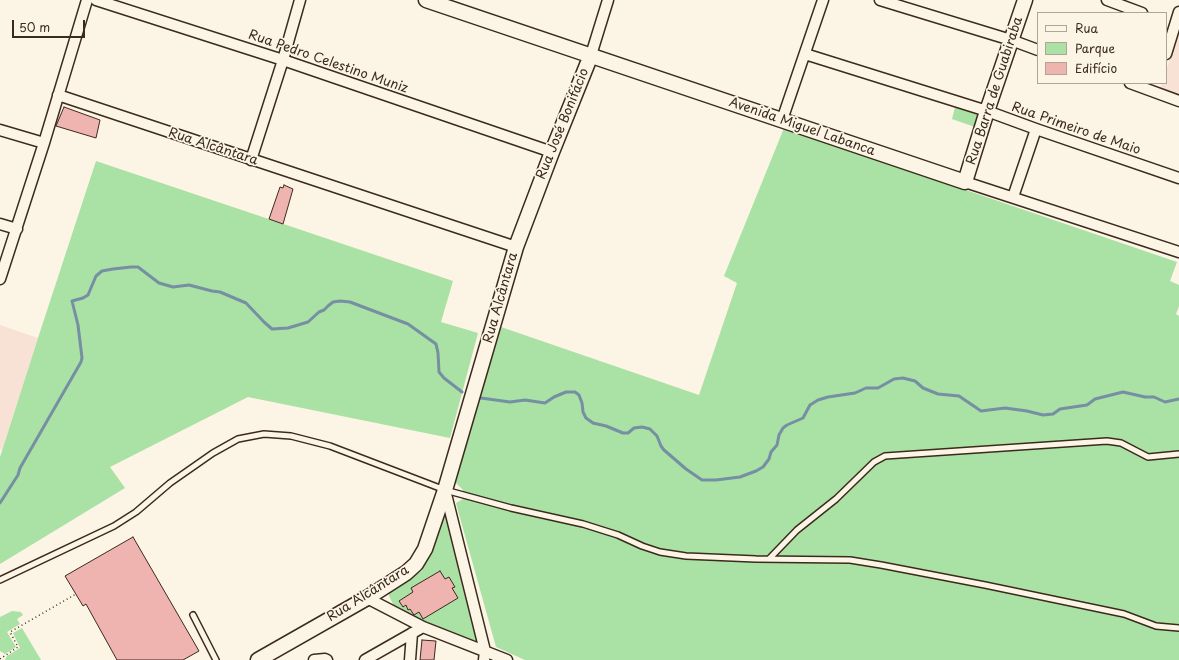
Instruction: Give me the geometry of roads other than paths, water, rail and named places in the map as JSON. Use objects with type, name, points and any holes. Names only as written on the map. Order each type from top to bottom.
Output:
[{"type":"main road","name":"Avenida Miguel Labanca","points":[[426,0],[965,182]]},
{"type":"main road","name":"Rua Barra de Guabiraba","points":[[965,182],[987,111],[1025,0]]},
{"type":"main road","name":"Rua José Bonifácio","points":[[516,247],[591,55]]},
{"type":"main road","name":"Rua Alcântara","points":[[258,660],[367,598],[406,573],[416,564],[425,549],[446,490],[516,247]]},
{"type":"street","points":[[0,279],[44,143],[86,0]]},
{"type":"street","name":"Rua Pedro Celestino Muniz","points":[[96,0],[283,60],[552,152]]},
{"type":"street","points":[[251,160],[283,60],[300,0]]},
{"type":"street","name":"Rua José Bonifácio","points":[[591,55],[608,0]]},
{"type":"street","points":[[782,120],[823,0]]},
{"type":"street","points":[[880,0],[1011,40],[1037,50]]},
{"type":"street","points":[[1107,0],[1139,12]]},
{"type":"street","points":[[1167,50],[1173,24],[1179,12]]},
{"type":"street","name":"Rua Primeiro de Maio","points":[[805,54],[987,111],[1179,178]]},
{"type":"street","points":[[1136,84],[1156,87],[1179,101]]},
{"type":"street","name":"Rua Alcântara","points":[[58,96],[516,247]]},
{"type":"street","points":[[1013,197],[1036,129]]},
{"type":"street","points":[[0,130],[44,143]]},
{"type":"street","name":"Avenida Miguel Labanca","points":[[965,182],[1179,252]]},
{"type":"street","points":[[0,224],[16,229]]},
{"type":"street","points":[[446,490],[485,656]]},
{"type":"street","points":[[367,598],[423,627],[485,656],[507,660]]},
{"type":"street","points":[[365,660],[423,627]]},
{"type":"street","points":[[410,660],[412,633]]},
{"type":"street","points":[[314,660],[327,660]]},
{"type":"lane","points":[[0,580],[114,526],[136,512],[170,483],[213,453],[238,439],[264,434],[291,436],[330,446],[446,490],[511,508],[583,524],[618,535],[660,552],[686,556],[850,560],[1124,614],[1156,626],[1179,628]]},
{"type":"lane","points":[[769,559],[797,530],[836,498],[874,462],[885,456],[1106,441],[1121,443],[1148,457],[1179,454]]},
{"type":"lane","points":[[193,615],[216,660]]},
{"type":"waterway","points":[[0,503],[18,475],[20,468],[81,362],[82,358],[78,325],[72,301],[88,295],[96,276],[102,271],[138,267],[159,283],[173,287],[189,285],[220,292],[246,303],[272,329],[288,328],[308,322],[333,302],[350,302],[408,324],[436,344],[439,372],[444,378],[462,392]]},
{"type":"waterway","points":[[481,398],[510,402],[525,400],[545,403],[566,392],[575,392],[579,395],[586,418],[593,423],[606,426],[623,433],[628,433],[634,428],[642,427],[650,429],[657,436],[664,450],[686,469],[702,480],[740,477],[756,471],[763,467],[769,459],[771,452],[777,445],[779,435],[783,428],[803,418],[810,405],[818,400],[828,397],[855,393],[866,388],[878,388],[894,379],[903,378],[915,381],[923,388],[938,394],[959,396],[981,411],[1005,408],[1043,415],[1053,414],[1060,409],[1087,405],[1095,399],[1123,392],[1145,397],[1154,397],[1165,402],[1179,399]]}]
